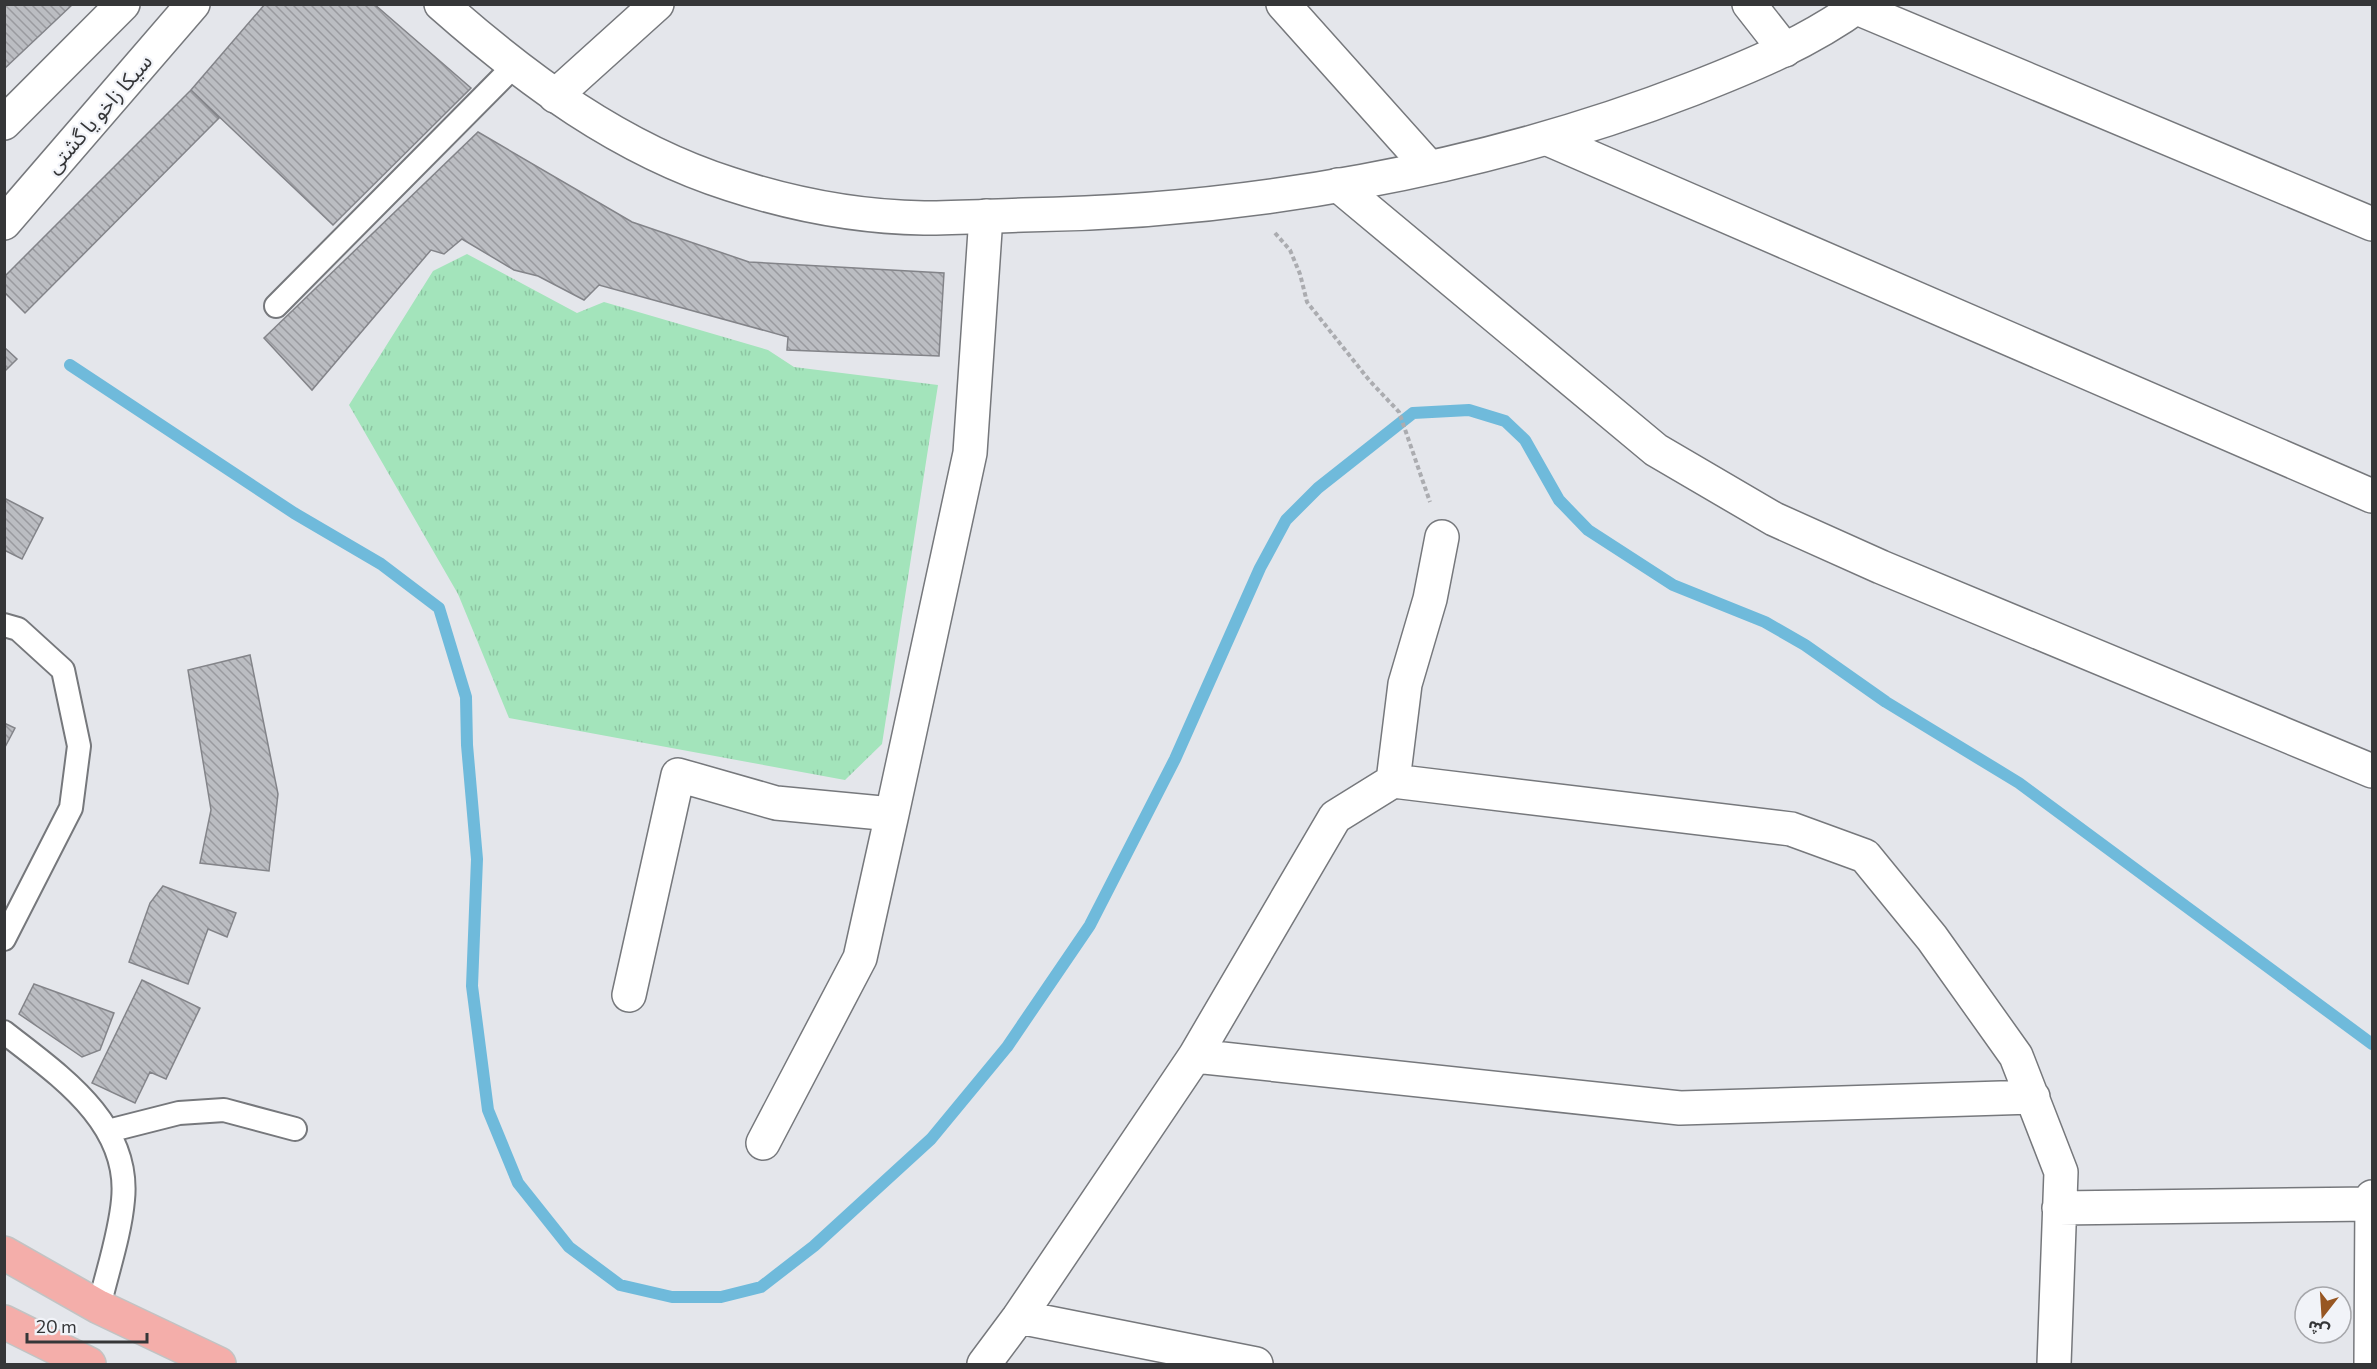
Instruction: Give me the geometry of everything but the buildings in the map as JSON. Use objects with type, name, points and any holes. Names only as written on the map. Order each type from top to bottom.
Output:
[{"type":"highway","points":[[4,1253],[99,1307],[219,1365]]},
{"type":"highway","points":[[4,1322],[89,1365]]},
{"type":"street","points":[[4,123],[123,4]]},
{"type":"street","name":"سیکا زاخو یا گشتى","points":[[4,223],[193,4]]},
{"type":"street","points":[[441,4],[514,66],[555,96],[610,131],[649,151],[729,184],[792,201],[856,212],[921,218],[1163,209],[1247,200],[1338,185],[1548,139],[1668,98],[1785,50],[1859,6],[2373,224]]},
{"type":"street","points":[[555,96],[657,4]]},
{"type":"street","points":[[1283,4],[1428,166]]},
{"type":"street","points":[[1749,4],[1785,50]]},
{"type":"street","points":[[1548,139],[2373,496]]},
{"type":"street","points":[[1338,185],[1656,450],[1774,519],[1881,567],[2373,771]]},
{"type":"street","points":[[763,1143],[860,958],[970,453],[986,216]]},
{"type":"street","points":[[1393,781],[1405,684],[1430,599],[1442,537]]},
{"type":"street","points":[[629,995],[678,775],[776,803],[892,814]]},
{"type":"street","points":[[984,1365],[1019,1317],[1195,1056],[1335,817],[1393,781],[1791,830],[1865,856],[1932,938],[2016,1056],[2061,1172],[2054,1365]]},
{"type":"street","points":[[1195,1056],[1680,1108],[2033,1097]]},
{"type":"street","points":[[2059,1208],[2372,1200],[2372,1365]]},
{"type":"street","points":[[1019,1317],[1256,1365]]},
{"type":"lane","points":[[276,306],[514,66]]},
{"type":"lane","points":[[4,625],[18,629],[63,670],[79,746],[71,808],[4,939]]},
{"type":"lane","points":[[4,1032],[80,1095],[108,1131],[120,1163],[123,1198],[99,1307]]},
{"type":"lane","points":[[108,1131],[180,1113],[224,1110],[295,1129]]},
{"type":"path","points":[[1247,200],[1290,250],[1300,274],[1306,302],[1369,380],[1399,412],[1442,537]]},
{"type":"green space","points":[[467,254],[577,313],[604,302],[768,350],[794,367],[938,385],[882,744],[845,780],[509,718],[458,594],[349,405],[433,271]]},
{"type":"waterway","points":[[70,365],[294,513],[381,564],[439,608],[466,697],[467,745],[477,859],[472,986],[488,1110],[518,1183],[569,1247],[620,1285],[672,1297],[721,1297],[761,1287],[814,1246],[931,1139],[1007,1047],[1090,925],[1175,759],[1260,568],[1286,520],[1318,488],[1413,413],[1469,410],[1505,421],[1525,440],[1559,500],[1588,530],[1673,585],[1765,622],[1805,645],[1886,702],[2019,783],[2372,1044]]}]
